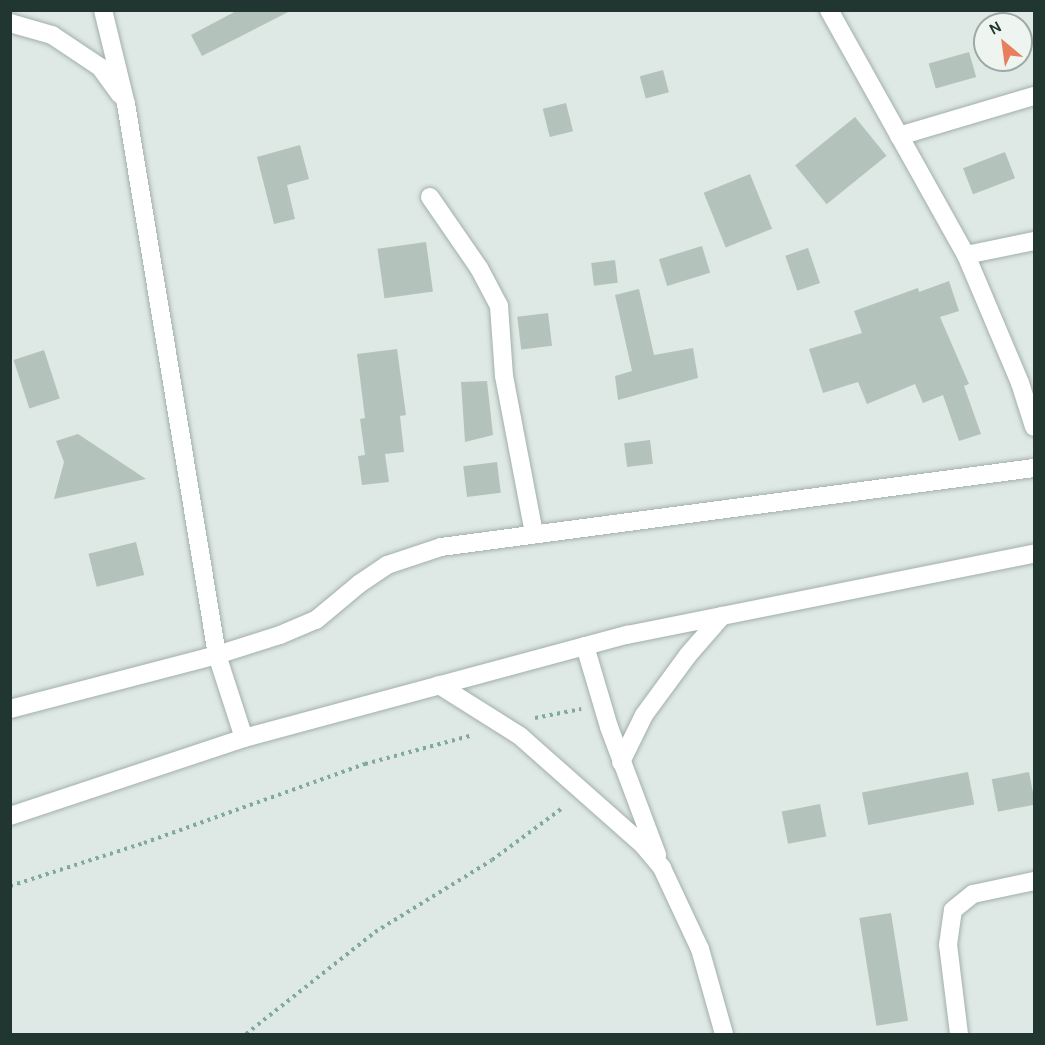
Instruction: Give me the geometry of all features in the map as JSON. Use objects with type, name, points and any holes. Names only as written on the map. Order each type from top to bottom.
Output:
[{"type":"street","points":[[103,10],[126,104],[217,655],[244,738]]},
{"type":"street","points":[[829,10],[966,255],[1020,383],[1035,427]]},
{"type":"street","points":[[10,23],[52,35],[100,67],[126,104]]},
{"type":"street","points":[[899,136],[1035,96]]},
{"type":"street","points":[[430,197],[479,268],[499,306],[504,376],[534,534]]},
{"type":"street","points":[[966,255],[1035,241]]},
{"type":"street","points":[[10,709],[217,655],[280,635],[316,620],[378,571],[417,553],[441,547],[1035,468]]},
{"type":"street","points":[[10,816],[244,738],[585,646],[722,615],[1035,554]]},
{"type":"street","points":[[621,762],[644,715],[688,655],[722,615]]},
{"type":"street","points":[[585,646],[621,762],[662,868],[700,949],[724,1035]]},
{"type":"street","points":[[439,685],[520,736],[643,845],[662,868]]},
{"type":"street","points":[[959,1035],[948,945],[952,910],[974,894],[1035,881]]},
{"type":"path","points":[[10,886],[154,839],[365,764],[541,716],[602,705]]},
{"type":"path","points":[[246,1035],[375,932],[492,860],[582,793]]},
{"type":"building","points":[[238,10],[292,10],[202,56],[191,35]]},
{"type":"building","points":[[969,52],[976,77],[936,89],[929,64]]},
{"type":"building","points":[[663,70],[669,92],[646,98],[640,76]]},
{"type":"building","points":[[566,103],[573,131],[550,137],[543,109]]},
{"type":"building","points":[[855,117],[886,156],[827,204],[795,165]]},
{"type":"building","points":[[300,145],[309,179],[287,185],[295,219],[274,224],[257,157]]},
{"type":"building","points":[[1005,152],[1015,178],[973,194],[963,168]]},
{"type":"building","points":[[750,174],[772,229],[726,247],[704,193]]},
{"type":"building","points":[[426,242],[433,292],[384,298],[377,249]]},
{"type":"building","points":[[702,246],[710,273],[667,286],[659,259]]},
{"type":"building","points":[[808,248],[820,283],[797,291],[785,256]]},
{"type":"building","points":[[615,260],[618,283],[594,286],[591,263]]},
{"type":"building","points":[[949,281],[959,311],[940,317],[969,384],[964,386],[981,434],[959,441],[943,395],[923,403],[915,384],[867,404],[858,382],[823,393],[809,349],[862,333],[854,311],[918,288],[919,292]]},
{"type":"building","points":[[639,289],[654,355],[693,348],[698,378],[618,400],[615,376],[632,371],[615,295]]},
{"type":"building","points":[[548,313],[552,346],[521,350],[517,317]]},
{"type":"building","points":[[397,349],[406,415],[400,416],[404,452],[385,454],[389,482],[362,485],[358,456],[365,455],[360,419],[365,418],[357,354]]},
{"type":"building","points":[[44,350],[60,399],[29,408],[14,360]]},
{"type":"building","points":[[487,381],[493,435],[465,442],[461,382]]},
{"type":"building","points":[[78,434],[146,479],[54,499],[64,462],[56,441]]},
{"type":"building","points":[[650,440],[653,464],[627,467],[624,443]]},
{"type":"building","points":[[497,462],[501,493],[467,497],[463,466]]},
{"type":"building","points":[[136,542],[144,575],[97,587],[88,554]]},
{"type":"building","points":[[968,772],[974,804],[868,825],[862,793]]},
{"type":"building","points":[[1029,772],[1034,805],[998,812],[992,779]]},
{"type":"building","points":[[820,804],[826,836],[788,844],[782,811]]},
{"type":"building","points":[[891,913],[908,1021],[876,1026],[859,918]]}]
